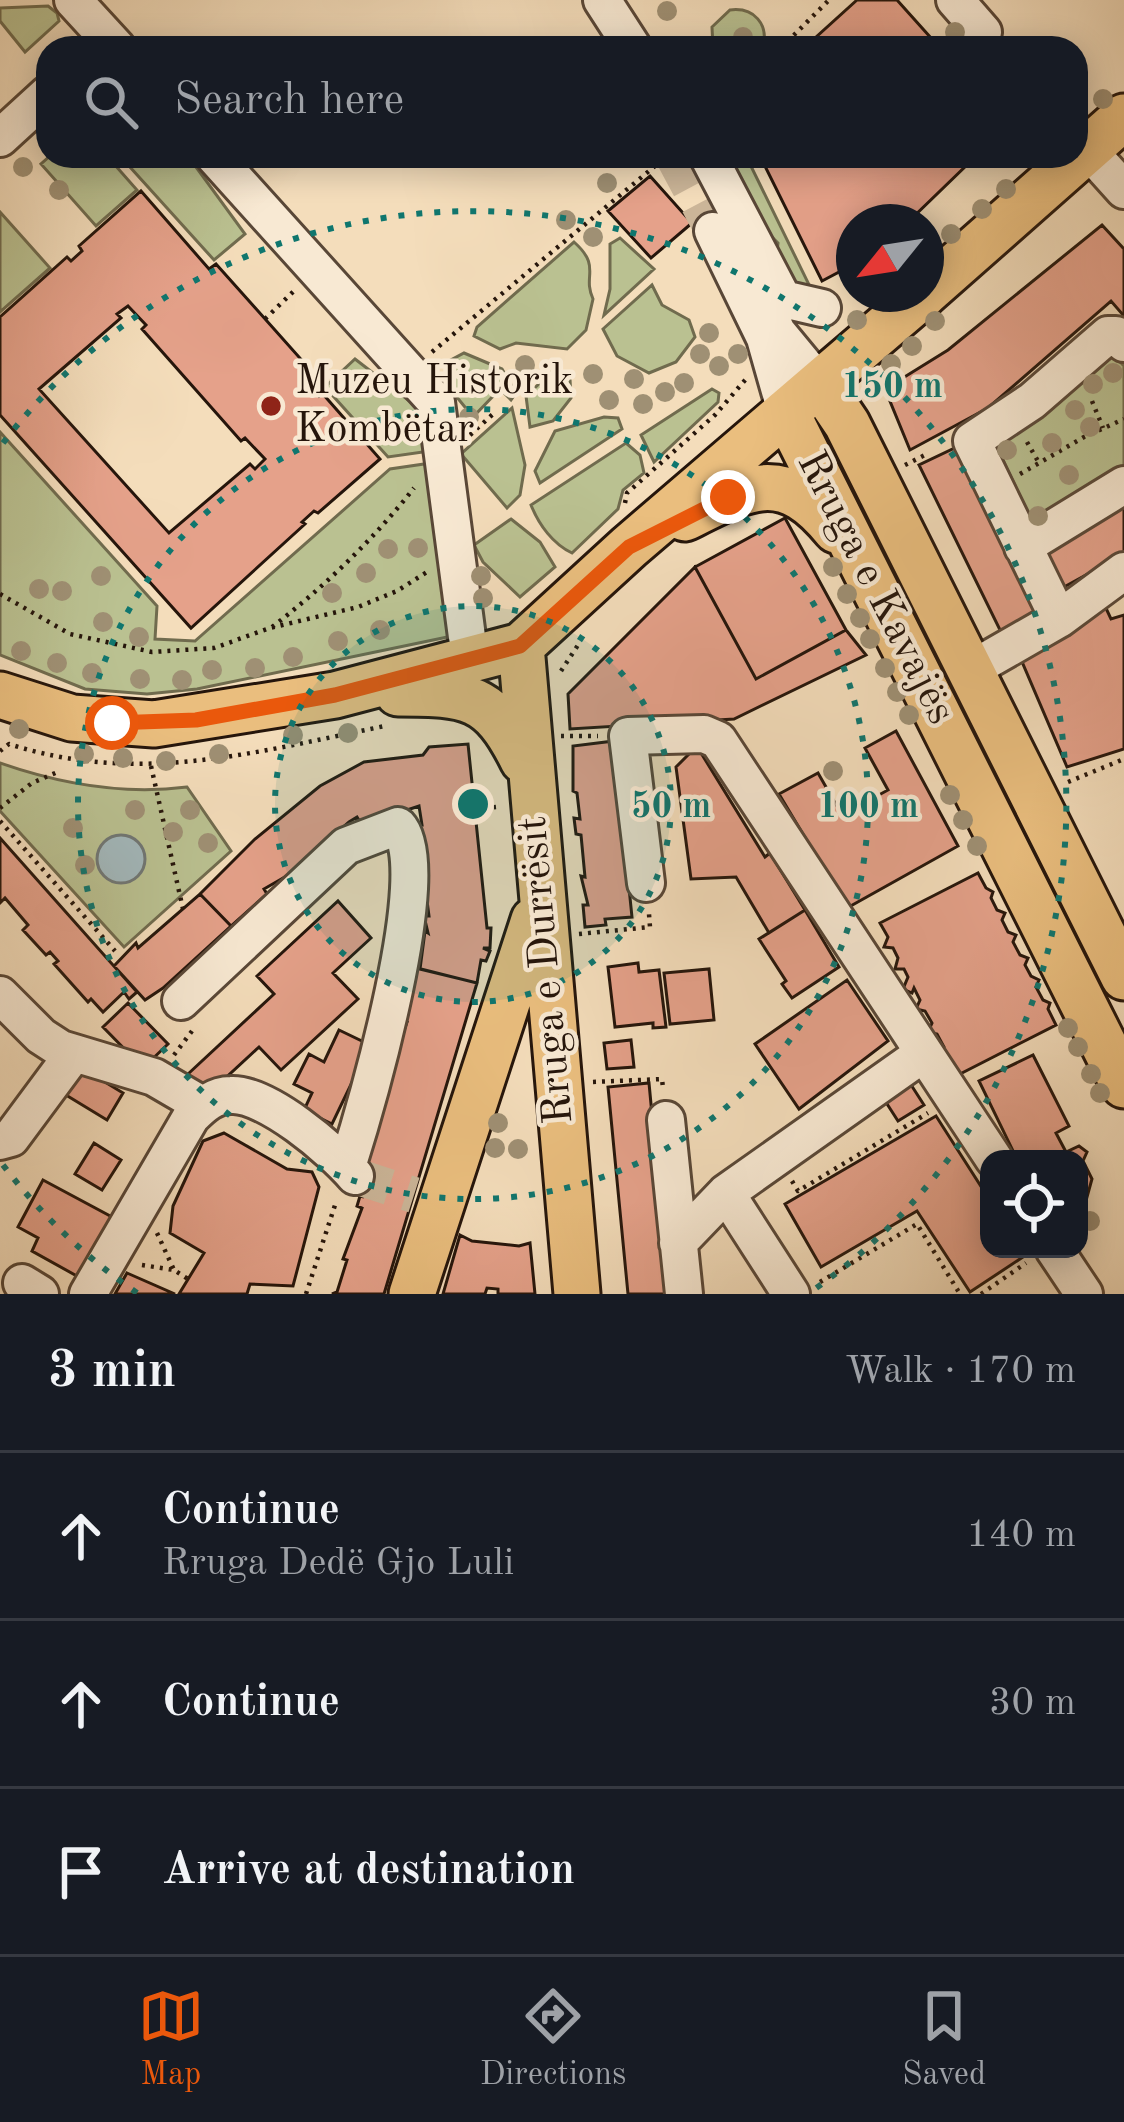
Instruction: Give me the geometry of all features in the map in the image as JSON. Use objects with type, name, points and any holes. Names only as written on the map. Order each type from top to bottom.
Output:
[{"type":"main road","points":[[1088,149],[1124,117]]},
{"type":"main road","points":[[944,276],[1066,168]]},
{"type":"main road","points":[[0,695],[72,718],[154,724],[335,695],[520,646],[903,312]]},
{"type":"main road","name":"Rruga e Kavajës","points":[[804,397],[861,561],[1124,1085]]},
{"type":"main road","name":"Rruga e Kavajës","points":[[804,397],[847,424],[1124,977]]},
{"type":"main road","points":[[629,547],[728,497],[764,485],[782,488],[806,501],[861,561]]},
{"type":"main road","name":"Rruga e Durrësit","points":[[520,646],[540,900],[571,1070],[577,1294]]},
{"type":"main road","points":[[335,695],[449,695],[481,705],[504,723],[530,773]]},
{"type":"main road","points":[[412,1294],[427,1199],[494,1040],[540,900]]},
{"type":"main road","points":[[494,1040],[509,1029],[531,1024],[571,1070]]},
{"type":"street","points":[[73,0],[101,36]]},
{"type":"street","points":[[602,0],[625,36]]},
{"type":"street","points":[[955,0],[983,32]]},
{"type":"street","points":[[0,137],[36,105]]},
{"type":"street","points":[[1088,149],[1124,190]]},
{"type":"street","points":[[225,168],[410,371],[439,410],[466,638]]},
{"type":"street","points":[[714,168],[783,298],[822,308]]},
{"type":"street","points":[[717,227],[777,332],[804,397]]},
{"type":"street","points":[[1060,619],[972,441],[1032,401],[1108,335],[1116,334],[1124,343]]},
{"type":"street","points":[[1023,547],[1124,484]]},
{"type":"street","points":[[970,670],[1060,619],[1124,571]]},
{"type":"street","points":[[646,883],[628,736],[704,734],[718,740],[988,1150]]},
{"type":"street","points":[[181,1001],[346,846],[390,827],[404,830],[409,851],[402,941],[378,1068],[351,1171]]},
{"type":"street","points":[[0,995],[41,1036],[74,1053],[154,1077],[202,1106]]},
{"type":"street","points":[[0,1141],[11,1138],[74,1053]]},
{"type":"street","points":[[678,1243],[726,1193],[924,1054]]},
{"type":"street","points":[[88,1294],[202,1106],[228,1094],[255,1100],[332,1149],[351,1171]]},
{"type":"street","points":[[666,1120],[684,1294]]},
{"type":"street","points":[[726,1193],[805,1288]]},
{"type":"street","points":[[1045,1258],[1084,1294]]},
{"type":"path","points":[[793,36],[829,0]]},
{"type":"path","points":[[410,371],[654,168]]},
{"type":"path","points":[[265,319],[306,280]]},
{"type":"path","points":[[1093,400],[1103,428]]},
{"type":"path","points":[[480,426],[494,414],[490,411]]},
{"type":"path","points":[[1012,478],[1124,419]]},
{"type":"path","points":[[1028,442],[1039,463]]},
{"type":"path","points":[[895,470],[926,454]]},
{"type":"path","points":[[270,628],[300,606],[445,457]]},
{"type":"path","points":[[0,594],[70,634],[152,652],[214,648],[270,628],[358,607],[397,591],[456,552]]},
{"type":"path","points":[[557,679],[588,634]]},
{"type":"path","points":[[556,722],[559,736],[628,736]]},
{"type":"path","points":[[1057,787],[1124,758]]},
{"type":"path","points":[[151,766],[183,909]]},
{"type":"path","points":[[0,808],[32,783],[60,771]]},
{"type":"path","points":[[476,808],[496,807]]},
{"type":"path","points":[[0,821],[115,951]]},
{"type":"path","points":[[0,835],[7,829]]},
{"type":"path","points":[[573,935],[650,927],[646,883]]},
{"type":"path","points":[[154,1077],[191,1035],[194,1026],[181,1001]]},
{"type":"path","points":[[571,1070],[662,1079]]},
{"type":"path","points":[[797,1191],[931,1111]]},
{"type":"path","points":[[306,1294],[351,1171]]},
{"type":"path","points":[[805,1288],[917,1224],[960,1294]]},
{"type":"path","points":[[156,1230],[174,1270]]},
{"type":"path","points":[[981,1294],[1037,1258]]},
{"type":"path","points":[[133,1264],[174,1270],[188,1279]]},
{"type":"green space","points":[[48,6],[59,21],[36,36],[25,52],[0,21],[0,8]]},
{"type":"green space","points":[[730,10],[746,11],[758,19],[764,36],[712,36],[712,27]]},
{"type":"green space","points":[[45,168],[118,168],[137,190],[96,226]]},
{"type":"green space","points":[[131,168],[197,168],[245,234],[214,260]]},
{"type":"green space","points":[[732,168],[752,168],[816,299],[788,280],[778,243],[762,227]]},
{"type":"green space","points":[[0,212],[50,268],[0,312]]},
{"type":"green space","points":[[620,238],[654,269],[604,315],[610,289],[610,244]]},
{"type":"green space","points":[[574,242],[587,258],[593,299],[586,330],[567,349],[516,343],[500,349],[474,336],[477,327]]},
{"type":"green space","points":[[652,285],[662,305],[689,320],[695,337],[676,362],[649,373],[617,356],[603,329]]},
{"type":"green space","points":[[1107,348],[1124,366],[1124,469],[1033,524],[994,441]]},
{"type":"green space","points":[[464,353],[502,369],[516,393],[511,400],[500,389],[473,417],[447,385],[449,361]]},
{"type":"green space","points":[[355,359],[425,413],[430,451],[388,457],[325,387]]},
{"type":"green space","points":[[555,369],[570,379],[571,398],[553,421],[530,427],[526,396]]},
{"type":"green space","points":[[712,389],[719,393],[718,402],[654,462],[641,435]]},
{"type":"green space","points":[[512,408],[525,465],[520,495],[507,508],[461,454]]},
{"type":"green space","points":[[604,417],[618,418],[622,429],[540,483],[535,471],[555,431]]},
{"type":"green space","points":[[0,432],[157,606],[155,639],[195,641],[390,469],[431,463],[457,635],[197,689],[147,694],[85,689],[0,655]]},
{"type":"green space","points":[[626,443],[640,455],[644,473],[623,490],[618,509],[572,553],[547,533],[531,505]]},
{"type":"green space","points":[[511,519],[540,542],[555,567],[520,597],[483,562],[474,545]]},
{"type":"green space","points":[[0,763],[92,786],[187,787],[231,851],[124,947],[0,811]]},
{"type":"water","points":[[121,835],[138,842],[145,859],[138,876],[121,883],[104,876],[97,859],[104,842]]},
{"type":"building","points":[[857,0],[897,0],[929,36],[817,36]]},
{"type":"building","points":[[766,168],[964,168],[927,204],[836,204],[836,274],[822,281]]},
{"type":"building","points":[[650,176],[692,223],[651,258],[608,211]]},
{"type":"building","name":"Muzeu Historik Kombëtar","points":[[141,191],[209,269],[216,264],[315,375],[307,382],[380,459],[318,513],[314,511],[191,628],[0,415],[0,317],[67,257],[71,261],[82,251],[79,246]],"holes":[[[128,306],[146,325],[142,329],[241,441],[245,438],[265,459],[255,469],[250,464],[169,533],[39,389],[121,318],[117,314]]]},
{"type":"building","points":[[1102,225],[1124,249],[1124,316],[1111,301],[988,408],[910,450],[885,389],[948,350]]},
{"type":"building","points":[[961,445],[1044,614],[1002,634],[919,465]]},
{"type":"building","points":[[1124,505],[1124,554],[1064,587],[1046,550]]},
{"type":"building","points":[[785,518],[846,630],[756,679],[695,567]]},
{"type":"building","points":[[695,567],[756,679],[846,630],[866,655],[734,719],[570,729],[568,694]]},
{"type":"building","points":[[1104,604],[1111,619],[1124,615],[1124,749],[1067,767],[1020,657]]},
{"type":"building","points":[[896,731],[958,846],[847,908],[779,794],[818,773],[842,815],[888,790],[865,748]]},
{"type":"building","points":[[614,741],[632,917],[605,919],[606,925],[585,927],[583,905],[588,905],[581,876],[585,877],[581,835],[576,834],[574,818],[580,819],[573,791],[573,746]]},
{"type":"building","points":[[468,744],[487,928],[491,928],[490,948],[483,948],[490,951],[486,961],[481,960],[477,983],[420,969],[425,931],[428,933],[424,916],[429,916],[417,825],[422,825],[419,806],[362,825],[357,817],[349,822],[290,874],[264,889],[267,894],[231,926],[200,894],[255,839],[320,786],[364,762],[423,755],[429,747]]},
{"type":"building","points":[[691,752],[701,753],[765,857],[770,853],[805,910],[769,933],[736,877],[691,879],[676,767]]},
{"type":"building","points":[[0,838],[137,992],[129,999],[124,992],[103,1012],[91,999],[88,1002],[54,964],[58,961],[50,952],[46,955],[23,930],[28,925],[5,898],[0,903]]},
{"type":"building","points":[[978,873],[993,892],[997,910],[1005,913],[1002,920],[1008,932],[1016,935],[1013,942],[1020,955],[1028,958],[1025,965],[1039,980],[1036,987],[1050,1003],[1056,1025],[958,1075],[949,1057],[940,1055],[944,1047],[937,1034],[928,1032],[932,1023],[925,1011],[916,1009],[920,1000],[914,988],[912,993],[903,989],[908,977],[904,969],[895,969],[898,958],[893,948],[884,947],[888,937],[880,923]]},
{"type":"building","points":[[200,894],[231,926],[145,1000],[114,966]]},
{"type":"building","points":[[338,901],[371,938],[333,973],[358,999],[281,1070],[259,1047],[207,1095],[188,1074],[274,994],[257,976]]},
{"type":"building","points":[[805,910],[839,967],[792,998],[759,939]]},
{"type":"building","points":[[638,963],[639,972],[659,970],[666,1027],[653,1028],[653,1023],[615,1027],[608,967]]},
{"type":"building","points":[[409,966],[477,983],[384,1294],[332,1294],[337,1292],[347,1260],[343,1259],[362,1208],[357,1206],[360,1196],[364,1197],[348,1192],[407,1022],[395,1019]]},
{"type":"building","points":[[709,969],[714,1020],[670,1024],[664,973]]},
{"type":"building","points":[[847,980],[888,1041],[799,1109],[755,1044]]},
{"type":"building","points":[[128,1003],[168,1044],[143,1068],[103,1027]]},
{"type":"building","points":[[339,1030],[370,1045],[332,1124],[304,1110],[312,1093],[294,1084],[309,1054],[324,1062]]},
{"type":"building","points":[[631,1040],[634,1067],[607,1069],[604,1043]]},
{"type":"building","points":[[1033,1055],[1069,1126],[1056,1133],[1065,1150],[1013,1150],[979,1081]]},
{"type":"building","points":[[77,1065],[123,1093],[107,1120],[61,1092]]},
{"type":"building","points":[[906,1077],[924,1105],[898,1121],[880,1093]]},
{"type":"building","points":[[649,1083],[669,1294],[628,1294],[608,1087]]},
{"type":"building","points":[[936,1116],[980,1185],[980,1258],[1021,1258],[970,1292],[917,1211],[821,1267],[785,1204]]},
{"type":"building","points":[[224,1133],[287,1169],[312,1172],[319,1187],[293,1286],[250,1284],[247,1294],[179,1294],[204,1253],[170,1233],[173,1206],[203,1141]]},
{"type":"building","points":[[94,1143],[121,1160],[102,1190],[75,1174]]},
{"type":"building","points":[[43,1180],[112,1217],[103,1247],[84,1280],[32,1251],[38,1238],[18,1227]]},
{"type":"building","points":[[460,1235],[472,1241],[530,1243],[535,1294],[498,1294],[498,1289],[487,1288],[485,1294],[443,1294]]},
{"type":"building","points":[[127,1273],[175,1294],[115,1294]]},
{"type":"tunnel","points":[[679,168],[713,231]]},
{"type":"tunnel","points":[[355,1176],[414,1195]]},
{"type":"place","name":"Muzeu Historik Kombëtar","points":[[271,406]]},
{"type":"route","points":[[112,723],[196,720],[335,695],[520,646],[629,547],[728,497]]}]
